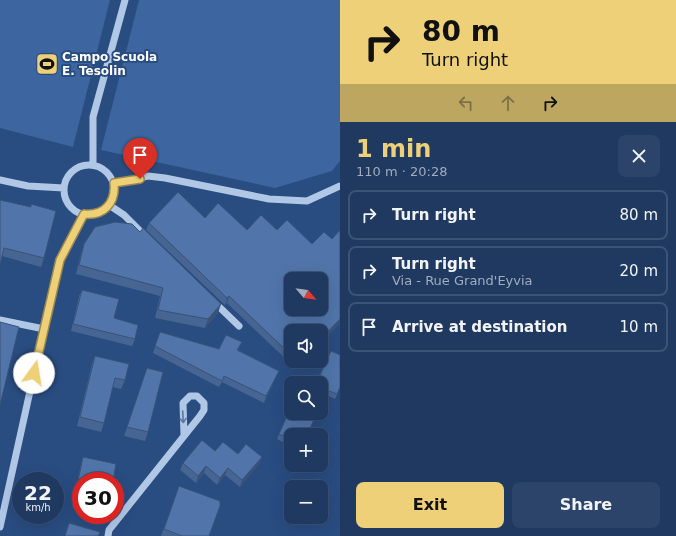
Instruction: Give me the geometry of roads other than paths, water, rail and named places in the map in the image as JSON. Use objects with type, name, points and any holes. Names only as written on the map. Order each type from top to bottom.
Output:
[{"type":"street","points":[[94,164],[94,117],[125,0]]},
{"type":"street","points":[[94,164],[106,171],[114,183],[114,197],[100,213],[84,214],[73,209],[66,199],[64,188],[66,179],[76,168],[83,165],[94,164]]},
{"type":"street","points":[[114,183],[131,181],[148,176],[165,178],[269,199],[307,201],[340,186]]},
{"type":"street","points":[[0,180],[28,186],[64,188]]},
{"type":"street","points":[[109,204],[124,215],[149,241]]},
{"type":"street","points":[[0,527],[2,506],[60,260],[84,214]]},
{"type":"street","points":[[206,295],[239,326]]},
{"type":"street","points":[[0,320],[44,329]]},
{"type":"street","points":[[108,536],[109,530],[204,410],[202,400],[197,396],[190,396],[183,403],[184,435]]},
{"type":"place","name":"Campo Scuola E. Tesolin","points":[[47,64]]}]
